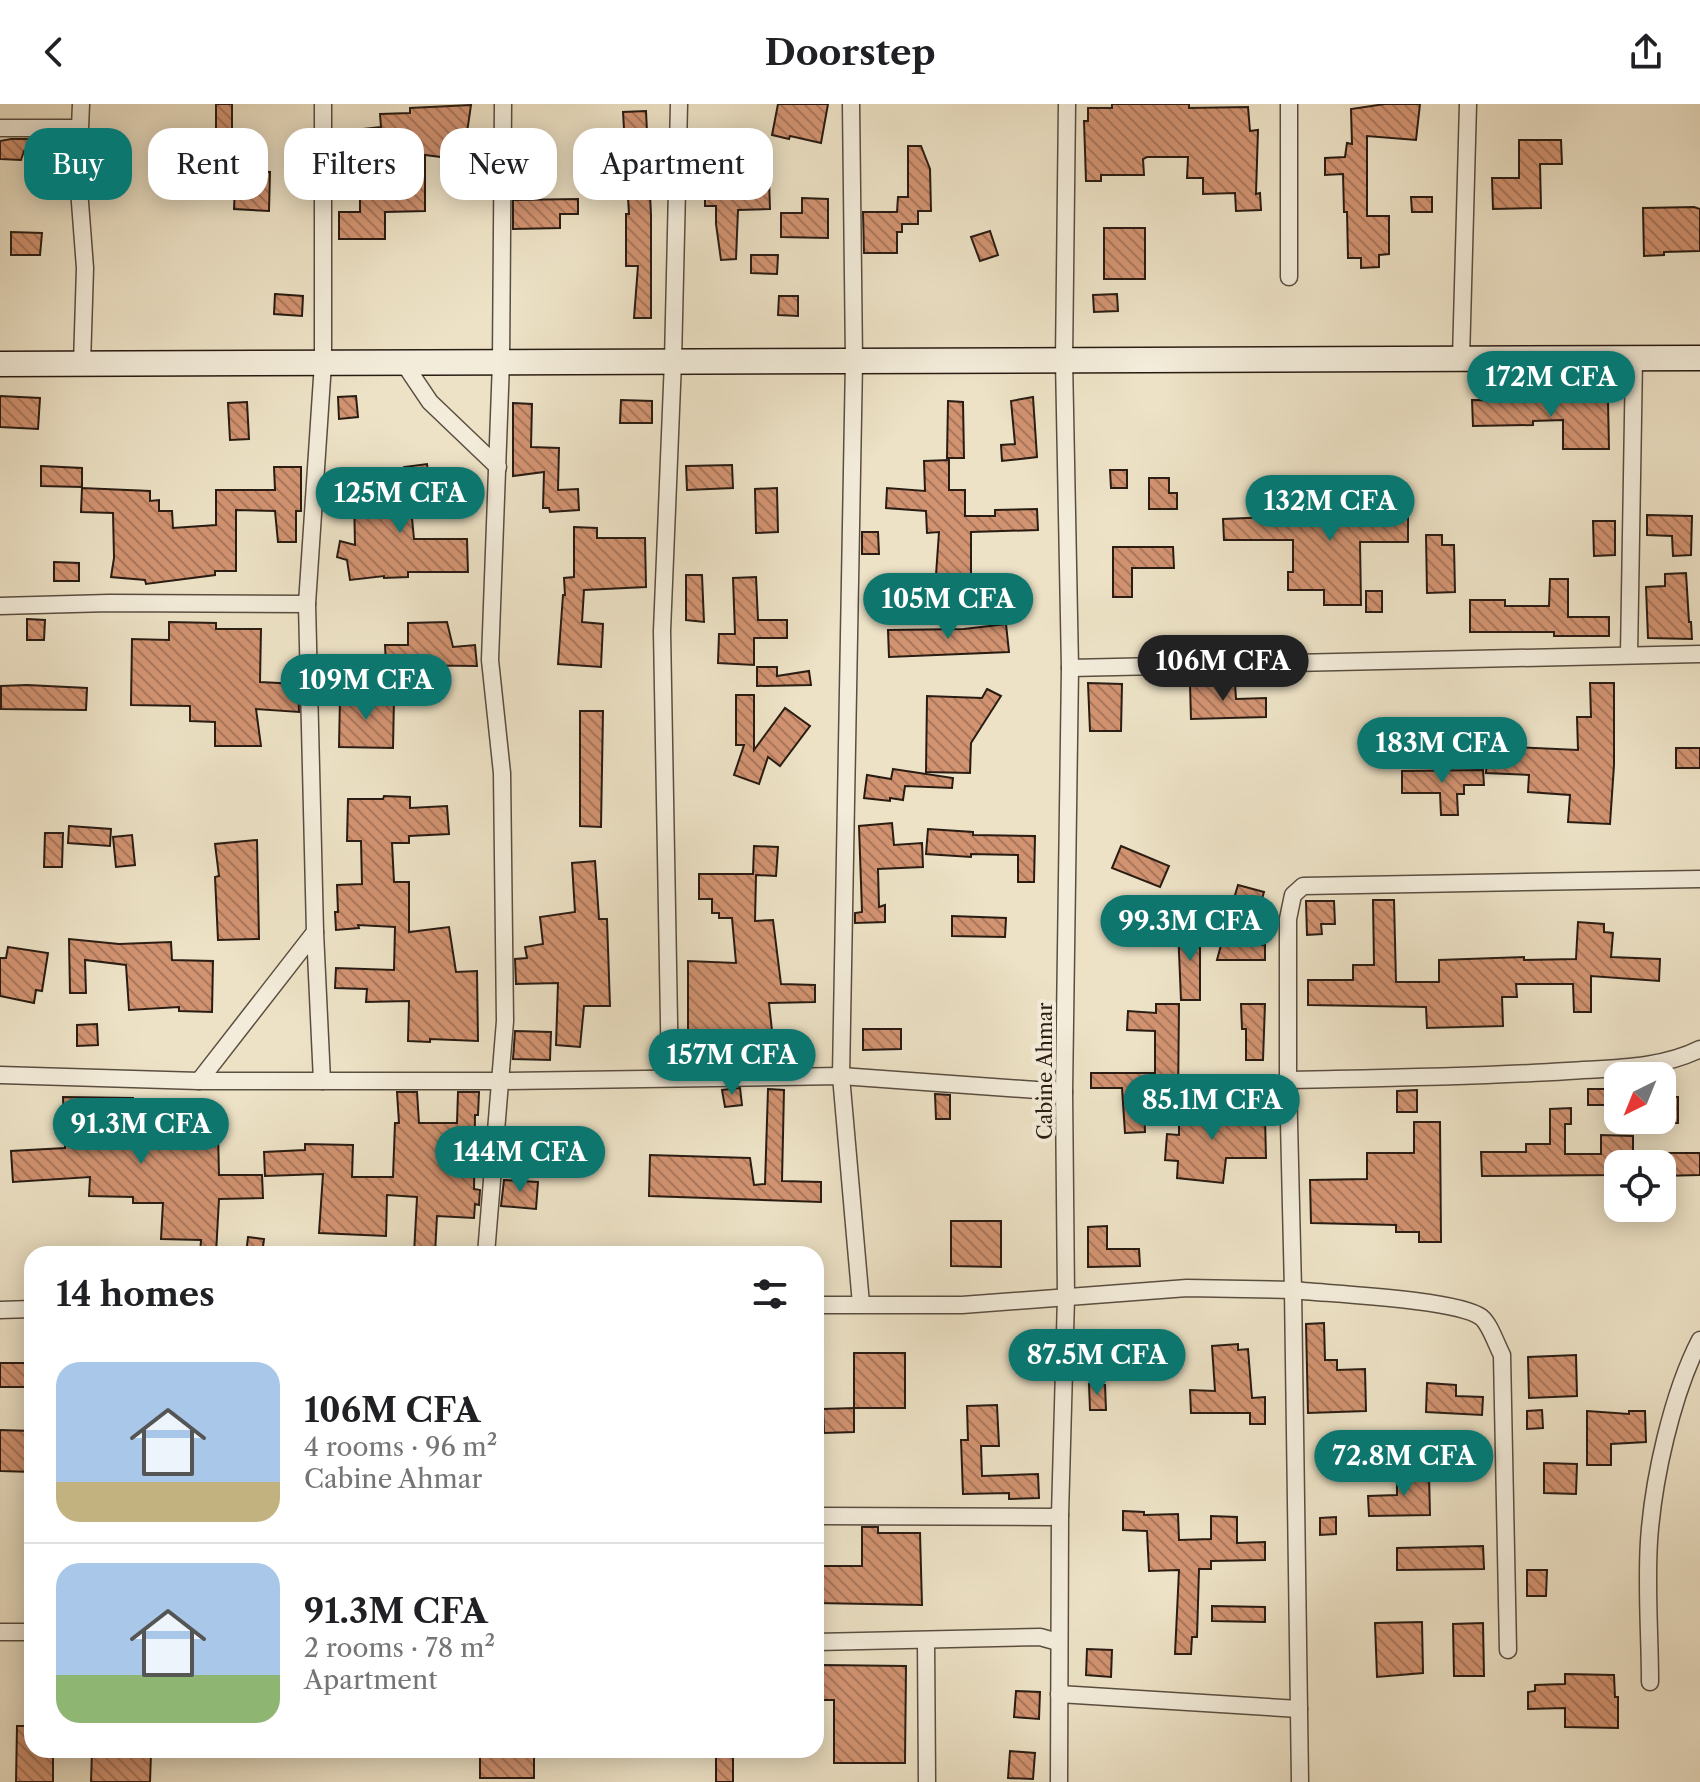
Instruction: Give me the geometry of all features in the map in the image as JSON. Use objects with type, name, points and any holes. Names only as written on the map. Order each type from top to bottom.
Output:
[{"type":"street","points":[[79,128],[81,104]]},
{"type":"street","points":[[322,1081],[307,604],[323,363],[323,104]]},
{"type":"street","points":[[487,1246],[505,1021],[502,773],[490,660],[501,362],[503,104]]},
{"type":"street","points":[[670,1078],[662,631],[679,104]]},
{"type":"street","points":[[851,104],[854,361],[841,1076],[861,1304]]},
{"type":"street","name":"Cabine Ahmar","points":[[1059,1782],[1070,668],[1064,360],[1067,104]]},
{"type":"street","points":[[1289,104],[1289,277]]},
{"type":"street","points":[[1461,359],[1468,104]]},
{"type":"street","points":[[0,128],[24,128]]},
{"type":"street","points":[[80,200],[85,268],[82,364]]},
{"type":"street","points":[[1629,655],[1634,358]]},
{"type":"street","points":[[0,364],[1700,358]]},
{"type":"street","points":[[403,362],[430,402],[498,467]]},
{"type":"street","points":[[0,606],[307,604]]},
{"type":"street","points":[[1070,668],[1700,654]]},
{"type":"street","points":[[1300,1782],[1288,1080],[1288,919],[1293,895],[1303,886],[1700,879]]},
{"type":"street","points":[[199,1081],[315,932]]},
{"type":"street","points":[[1288,1080],[1507,1075],[1622,1067],[1666,1061],[1700,1049]]},
{"type":"street","points":[[0,1075],[199,1081],[841,1076],[1064,1092]]},
{"type":"street","points":[[824,1305],[962,1305],[1187,1288],[1293,1290],[1431,1304],[1467,1311],[1483,1318],[1502,1355],[1508,1650]]},
{"type":"street","points":[[0,1310],[24,1309]]},
{"type":"street","points":[[1650,1682],[1649,1540],[1665,1435],[1691,1356],[1700,1340]]},
{"type":"street","points":[[824,1516],[1060,1515]]},
{"type":"street","points":[[0,1632],[24,1632]]},
{"type":"street","points":[[824,1642],[1040,1637],[1058,1642]]},
{"type":"street","points":[[926,1641],[927,1782]]},
{"type":"street","points":[[1059,1694],[1299,1709]]},
{"type":"building","points":[[216,104],[232,104],[232,128],[216,128]]},
{"type":"building","points":[[778,104],[828,104],[821,143],[773,135]]},
{"type":"building","points":[[1112,104],[1248,107],[1250,131],[1258,130],[1256,194],[1260,193],[1261,210],[1236,211],[1235,193],[1203,194],[1203,178],[1187,178],[1188,157],[1147,157],[1143,159],[1144,175],[1101,175],[1101,181],[1086,181],[1084,121],[1088,121],[1088,108],[1112,108]]},
{"type":"building","points":[[1385,104],[1420,104],[1416,140],[1367,136],[1367,216],[1389,216],[1389,254],[1379,255],[1379,267],[1361,268],[1361,258],[1348,258],[1343,174],[1325,175],[1325,158],[1345,157],[1347,143],[1352,144],[1351,109]]},
{"type":"building","points":[[471,105],[468,128],[440,128],[440,157],[425,155],[425,211],[385,212],[385,239],[339,239],[339,212],[360,212],[360,200],[424,200],[424,128],[372,128],[381,127],[380,114],[410,113],[410,108]]},
{"type":"building","points":[[646,111],[647,128],[624,128],[623,112]]},
{"type":"building","points":[[24,139],[21,160],[0,159],[0,141]]},
{"type":"building","points":[[1519,140],[1561,140],[1562,164],[1540,164],[1541,208],[1493,209],[1492,178],[1519,178]]},
{"type":"building","points":[[908,146],[921,146],[930,169],[931,211],[918,211],[918,224],[902,224],[902,232],[897,232],[897,253],[864,253],[863,212],[897,212],[898,197],[908,197]]},
{"type":"building","points":[[270,172],[269,211],[234,209],[234,200],[268,200]]},
{"type":"building","points":[[1411,197],[1432,197],[1432,212],[1412,212]]},
{"type":"building","points":[[802,198],[828,199],[828,238],[781,237],[781,213],[802,213]]},
{"type":"building","points":[[513,200],[578,200],[578,214],[560,214],[560,228],[513,229]]},
{"type":"building","points":[[628,200],[650,200],[651,318],[634,318],[638,266],[626,266],[626,214],[629,214]]},
{"type":"building","points":[[705,200],[770,200],[770,209],[738,210],[736,259],[721,260],[716,206],[705,206]]},
{"type":"building","points":[[1643,208],[1700,209],[1700,251],[1644,256]]},
{"type":"building","points":[[1104,228],[1145,228],[1145,279],[1104,279]]},
{"type":"building","points":[[990,231],[998,255],[980,261],[971,237]]},
{"type":"building","points":[[11,232],[42,233],[40,255],[11,255]]},
{"type":"building","points":[[751,255],[778,255],[777,274],[751,273]]},
{"type":"building","points":[[275,294],[303,296],[302,316],[274,314]]},
{"type":"building","points":[[1117,294],[1118,311],[1094,312],[1093,295]]},
{"type":"building","points":[[779,296],[798,296],[798,316],[778,315]]},
{"type":"building","points":[[0,396],[40,398],[38,429],[0,427]]},
{"type":"building","points":[[356,396],[358,417],[339,419],[338,397]]},
{"type":"building","points":[[1033,397],[1037,457],[1002,461],[1001,445],[1015,444],[1011,401]]},
{"type":"building","points":[[621,400],[652,401],[652,423],[620,423]]},
{"type":"building","points":[[1472,400],[1608,401],[1609,449],[1563,449],[1563,420],[1533,421],[1533,425],[1473,426]]},
{"type":"building","points":[[948,401],[963,402],[964,458],[947,458]]},
{"type":"building","points":[[247,402],[249,439],[230,440],[228,403]]},
{"type":"building","points":[[513,403],[532,404],[531,447],[559,448],[558,490],[578,489],[579,510],[550,512],[549,508],[543,508],[544,472],[513,476]]},
{"type":"building","points":[[949,460],[949,490],[965,490],[965,516],[995,516],[995,510],[1037,509],[1038,530],[971,532],[971,597],[951,598],[950,576],[936,575],[939,532],[927,533],[926,511],[886,508],[887,488],[925,491],[924,461]]},
{"type":"building","points":[[427,464],[430,491],[446,490],[447,507],[411,508],[414,539],[467,539],[468,572],[408,572],[408,577],[350,580],[347,560],[337,557],[340,541],[355,545],[354,496],[407,495],[404,467]]},
{"type":"building","points":[[732,465],[733,488],[687,490],[686,466]]},
{"type":"building","points":[[41,466],[82,468],[82,487],[41,486]]},
{"type":"building","points":[[274,467],[301,467],[301,511],[296,511],[296,542],[278,542],[275,511],[236,510],[236,571],[215,571],[215,575],[146,584],[145,580],[111,577],[114,558],[113,513],[81,512],[82,488],[150,491],[150,501],[159,500],[159,511],[172,511],[173,528],[216,525],[216,490],[275,490]]},
{"type":"building","points":[[1110,470],[1127,470],[1127,488],[1111,488]]},
{"type":"building","points":[[1149,478],[1169,478],[1169,493],[1177,493],[1177,509],[1149,509]]},
{"type":"building","points":[[777,488],[778,532],[756,533],[755,489]]},
{"type":"building","points":[[1367,492],[1408,492],[1408,542],[1360,542],[1361,605],[1324,605],[1324,590],[1288,590],[1288,572],[1293,572],[1293,540],[1224,540],[1223,519],[1367,513]]},
{"type":"building","points":[[1647,515],[1692,516],[1691,555],[1673,556],[1672,536],[1647,535]]},
{"type":"building","points":[[1593,521],[1615,521],[1615,555],[1594,556]]},
{"type":"building","points":[[574,527],[597,528],[597,538],[645,538],[646,587],[584,590],[582,622],[603,624],[601,667],[558,664],[564,578],[574,577]]},
{"type":"building","points":[[862,532],[878,532],[879,554],[862,554]]},
{"type":"building","points":[[1426,535],[1442,535],[1442,545],[1454,545],[1455,592],[1427,593]]},
{"type":"building","points":[[1113,547],[1173,547],[1174,568],[1132,568],[1132,597],[1113,597]]},
{"type":"building","points":[[54,562],[79,563],[79,581],[54,581]]},
{"type":"building","points":[[1686,573],[1692,639],[1648,638],[1646,587],[1665,586],[1665,574]]},
{"type":"building","points":[[686,575],[702,575],[704,622],[686,620]]},
{"type":"building","points":[[756,577],[758,620],[787,620],[787,638],[754,638],[754,665],[718,663],[719,634],[735,634],[733,578]]},
{"type":"building","points":[[1550,579],[1568,579],[1568,617],[1609,617],[1609,636],[1554,636],[1554,632],[1470,632],[1470,600],[1505,600],[1505,606],[1549,606]]},
{"type":"building","points":[[1366,591],[1382,591],[1382,612],[1366,612]]},
{"type":"building","points":[[27,619],[45,620],[44,640],[27,640]]},
{"type":"building","points":[[169,622],[216,623],[216,629],[261,629],[260,682],[298,684],[299,712],[256,709],[261,746],[215,746],[215,722],[190,721],[190,706],[131,705],[132,639],[169,640]]},
{"type":"building","points":[[447,622],[453,647],[475,645],[477,666],[386,665],[385,645],[408,645],[408,623]]},
{"type":"building","points":[[1006,624],[1009,652],[889,657],[888,630],[964,629]]},
{"type":"building","points":[[757,667],[777,667],[777,676],[809,671],[811,685],[757,686]]},
{"type":"building","points":[[1088,683],[1122,684],[1121,731],[1090,731]]},
{"type":"building","points":[[1235,683],[1236,699],[1266,698],[1266,717],[1191,719],[1190,684]]},
{"type":"building","points":[[1590,683],[1614,683],[1610,824],[1568,822],[1570,795],[1528,792],[1529,775],[1486,773],[1488,746],[1578,750],[1577,717],[1591,717]]},
{"type":"building","points":[[1,686],[87,688],[86,710],[1,709]]},
{"type":"building","points":[[987,689],[1001,696],[971,743],[970,773],[926,772],[927,696],[982,698]]},
{"type":"building","points":[[736,695],[754,695],[754,750],[785,708],[810,726],[780,766],[768,757],[759,784],[734,775],[744,745],[736,745]]},
{"type":"building","points":[[340,697],[394,698],[393,748],[339,747]]},
{"type":"building","points":[[580,711],[603,711],[601,827],[580,826]]},
{"type":"building","points":[[1676,748],[1700,748],[1700,768],[1676,768]]},
{"type":"building","points":[[893,769],[953,778],[952,788],[905,786],[903,800],[864,798],[867,775],[891,779]]},
{"type":"building","points":[[1483,770],[1484,785],[1464,785],[1464,794],[1457,794],[1458,815],[1441,815],[1440,793],[1402,793],[1402,771]]},
{"type":"building","points":[[384,796],[410,797],[410,808],[447,806],[449,834],[409,836],[409,843],[392,843],[394,882],[409,882],[409,932],[449,927],[456,972],[477,971],[478,1041],[408,1041],[409,1001],[366,1002],[367,989],[335,988],[336,968],[394,970],[395,927],[358,925],[359,928],[336,930],[337,885],[362,884],[361,841],[347,841],[348,799],[383,799]]},
{"type":"building","points":[[892,823],[894,845],[922,843],[923,867],[878,869],[879,907],[885,905],[885,922],[855,923],[855,913],[862,912],[859,826]]},
{"type":"building","points":[[69,826],[111,829],[110,846],[68,843]]},
{"type":"building","points":[[928,829],[973,832],[973,835],[1035,836],[1034,882],[1018,882],[1018,855],[971,854],[971,857],[926,854]]},
{"type":"building","points":[[45,833],[63,833],[62,867],[44,867]]},
{"type":"building","points":[[132,835],[135,865],[116,867],[113,837]]},
{"type":"building","points":[[257,840],[259,939],[218,940],[215,877],[219,876],[215,844]]},
{"type":"building","points":[[754,846],[778,847],[776,876],[756,875],[755,921],[773,920],[781,984],[815,985],[815,1002],[769,1003],[772,1031],[759,1033],[758,1048],[688,1046],[688,961],[736,963],[732,918],[719,918],[719,913],[712,913],[712,899],[699,899],[699,874],[753,874]]},
{"type":"building","points":[[1121,846],[1169,866],[1160,887],[1112,868]]},
{"type":"building","points":[[595,861],[599,919],[607,919],[610,1006],[584,1006],[580,1047],[556,1045],[558,983],[516,984],[515,959],[527,958],[525,947],[543,944],[540,917],[575,912],[572,863]]},
{"type":"building","points":[[1238,885],[1264,892],[1256,919],[1230,912]]},
{"type":"building","points":[[1373,900],[1394,900],[1396,982],[1439,982],[1439,960],[1576,959],[1578,922],[1604,924],[1604,932],[1613,933],[1611,957],[1660,959],[1659,981],[1591,976],[1591,1012],[1574,1012],[1573,984],[1516,984],[1517,997],[1502,997],[1503,1026],[1427,1028],[1426,1007],[1308,1005],[1308,980],[1353,980],[1353,965],[1374,965]]},
{"type":"building","points":[[1306,901],[1334,901],[1335,924],[1321,924],[1322,934],[1307,935]]},
{"type":"building","points":[[952,916],[1006,918],[1005,937],[952,936]]},
{"type":"building","points":[[1178,928],[1200,928],[1200,1000],[1181,1000]]},
{"type":"building","points":[[69,939],[119,944],[171,942],[172,960],[213,961],[212,1012],[179,1011],[179,1007],[129,1010],[126,965],[85,960],[86,993],[70,993]]},
{"type":"building","points":[[1221,945],[1265,945],[1265,960],[1217,960]]},
{"type":"building","points":[[8,947],[48,953],[42,991],[36,990],[34,1003],[0,996],[0,958],[6,958]]},
{"type":"building","points":[[1156,1004],[1179,1004],[1178,1102],[1144,1101],[1145,1132],[1125,1133],[1122,1088],[1091,1088],[1091,1073],[1155,1073],[1155,1031],[1127,1030],[1128,1011],[1156,1013]]},
{"type":"building","points":[[1241,1004],[1265,1004],[1263,1060],[1246,1060],[1246,1029],[1242,1029]]},
{"type":"building","points":[[97,1024],[98,1045],[77,1046],[77,1025]]},
{"type":"building","points":[[863,1029],[901,1029],[901,1049],[863,1050]]},
{"type":"building","points":[[515,1031],[551,1032],[550,1060],[513,1059]]},
{"type":"building","points":[[740,1088],[742,1105],[725,1107],[722,1090]]},
{"type":"building","points":[[768,1089],[784,1090],[782,1181],[821,1182],[821,1202],[649,1196],[650,1155],[750,1158],[754,1185],[765,1184]]},
{"type":"building","points":[[1588,1089],[1604,1089],[1604,1105],[1588,1105]]},
{"type":"building","points":[[1417,1090],[1417,1112],[1397,1112],[1397,1091]]},
{"type":"building","points":[[397,1092],[417,1092],[419,1123],[457,1123],[458,1092],[479,1092],[478,1115],[475,1115],[474,1189],[480,1190],[479,1205],[475,1204],[474,1218],[437,1216],[435,1246],[414,1246],[417,1197],[387,1195],[386,1236],[319,1233],[323,1174],[265,1176],[264,1152],[305,1150],[305,1144],[353,1145],[352,1177],[393,1177],[395,1123],[399,1123]]},
{"type":"building","points":[[935,1094],[950,1095],[950,1119],[936,1119]]},
{"type":"building","points":[[63,1097],[133,1098],[132,1123],[177,1123],[177,1134],[218,1133],[219,1175],[262,1175],[263,1198],[219,1199],[216,1246],[201,1246],[201,1240],[161,1239],[163,1203],[133,1203],[133,1197],[89,1196],[90,1177],[13,1182],[11,1151],[65,1148]]},
{"type":"building","points":[[1676,1097],[1678,1097],[1676,1123]]},
{"type":"building","points":[[1179,1099],[1205,1099],[1205,1122],[1265,1116],[1266,1158],[1226,1158],[1223,1183],[1177,1178],[1178,1161],[1165,1160],[1167,1134],[1179,1135]]},
{"type":"building","points":[[1571,1108],[1571,1124],[1565,1124],[1565,1154],[1601,1154],[1601,1135],[1633,1136],[1633,1150],[1604,1150],[1604,1175],[1482,1176],[1481,1152],[1526,1152],[1526,1144],[1550,1144],[1550,1109]]},
{"type":"building","points":[[1414,1122],[1440,1122],[1441,1242],[1419,1242],[1419,1232],[1396,1232],[1396,1225],[1311,1223],[1310,1180],[1367,1179],[1367,1153],[1414,1153]]},
{"type":"building","points":[[1676,1153],[1700,1153],[1700,1175],[1676,1176]]},
{"type":"building","points":[[504,1180],[538,1182],[536,1209],[501,1206]]},
{"type":"building","points":[[951,1221],[1001,1221],[1001,1267],[951,1266]]},
{"type":"building","points":[[1107,1226],[1107,1249],[1139,1249],[1140,1266],[1088,1267],[1088,1227]]},
{"type":"building","points":[[248,1237],[264,1239],[263,1246],[247,1246]]},
{"type":"building","points":[[1324,1323],[1325,1360],[1337,1360],[1337,1370],[1365,1369],[1366,1411],[1308,1413],[1306,1324]]},
{"type":"building","points":[[1238,1344],[1238,1350],[1248,1349],[1252,1398],[1265,1397],[1265,1424],[1250,1424],[1250,1413],[1191,1413],[1190,1390],[1215,1391],[1212,1346]]},
{"type":"building","points":[[854,1353],[905,1353],[905,1408],[854,1408]]},
{"type":"building","points":[[1576,1355],[1577,1396],[1529,1398],[1528,1357]]},
{"type":"building","points":[[0,1363],[24,1363],[24,1387],[0,1387]]},
{"type":"building","points":[[1427,1383],[1456,1385],[1456,1396],[1483,1397],[1482,1415],[1426,1412]]},
{"type":"building","points":[[1089,1384],[1105,1385],[1106,1410],[1090,1410]]},
{"type":"building","points":[[997,1405],[999,1446],[981,1446],[982,1476],[1038,1474],[1039,1498],[1009,1499],[1009,1493],[963,1494],[961,1440],[968,1440],[967,1406]]},
{"type":"building","points":[[854,1408],[854,1432],[824,1433],[824,1409]]},
{"type":"building","points":[[1542,1410],[1543,1428],[1527,1429],[1527,1411]]},
{"type":"building","points":[[1587,1411],[1629,1414],[1629,1411],[1645,1411],[1646,1442],[1611,1444],[1611,1465],[1587,1465]]},
{"type":"building","points":[[0,1430],[24,1431],[24,1472],[0,1471]]},
{"type":"building","points":[[1544,1463],[1577,1464],[1576,1494],[1544,1493]]},
{"type":"building","points":[[1429,1474],[1430,1515],[1369,1516],[1368,1496],[1397,1495],[1397,1475]]},
{"type":"building","points":[[1123,1511],[1144,1512],[1144,1515],[1178,1514],[1179,1540],[1211,1539],[1211,1516],[1237,1517],[1237,1543],[1265,1542],[1265,1560],[1211,1561],[1211,1569],[1199,1569],[1197,1637],[1192,1637],[1191,1654],[1175,1654],[1179,1570],[1149,1571],[1147,1531],[1123,1530]]},
{"type":"building","points":[[1336,1517],[1336,1534],[1320,1535],[1320,1518]]},
{"type":"building","points":[[862,1527],[878,1527],[878,1533],[920,1533],[922,1605],[824,1603],[824,1566],[862,1566]]},
{"type":"building","points":[[1483,1546],[1484,1569],[1397,1570],[1397,1548]]},
{"type":"building","points":[[1527,1570],[1547,1570],[1546,1596],[1527,1596]]},
{"type":"building","points":[[1212,1606],[1265,1607],[1265,1622],[1212,1621]]},
{"type":"building","points":[[1422,1622],[1423,1673],[1377,1677],[1375,1623]]},
{"type":"building","points":[[1483,1623],[1484,1676],[1454,1676],[1453,1624]]},
{"type":"building","points":[[1087,1649],[1112,1650],[1111,1677],[1086,1675]]},
{"type":"building","points":[[824,1665],[906,1666],[905,1763],[834,1763],[834,1700],[824,1700]]},
{"type":"building","points":[[1565,1674],[1614,1675],[1618,1728],[1565,1727],[1565,1708],[1528,1709],[1528,1692],[1535,1691],[1535,1685],[1565,1684]]},
{"type":"building","points":[[1016,1691],[1040,1692],[1039,1719],[1014,1717]]},
{"type":"building","points":[[17,1726],[24,1726],[24,1758],[53,1758],[53,1782],[16,1782]]},
{"type":"building","points":[[1010,1751],[1035,1753],[1033,1779],[1008,1778]]},
{"type":"building","points":[[92,1758],[151,1758],[150,1782],[91,1782]]},
{"type":"building","points":[[480,1758],[534,1758],[534,1778],[480,1778]]},
{"type":"building","points":[[716,1758],[733,1758],[733,1782],[716,1782]]}]
